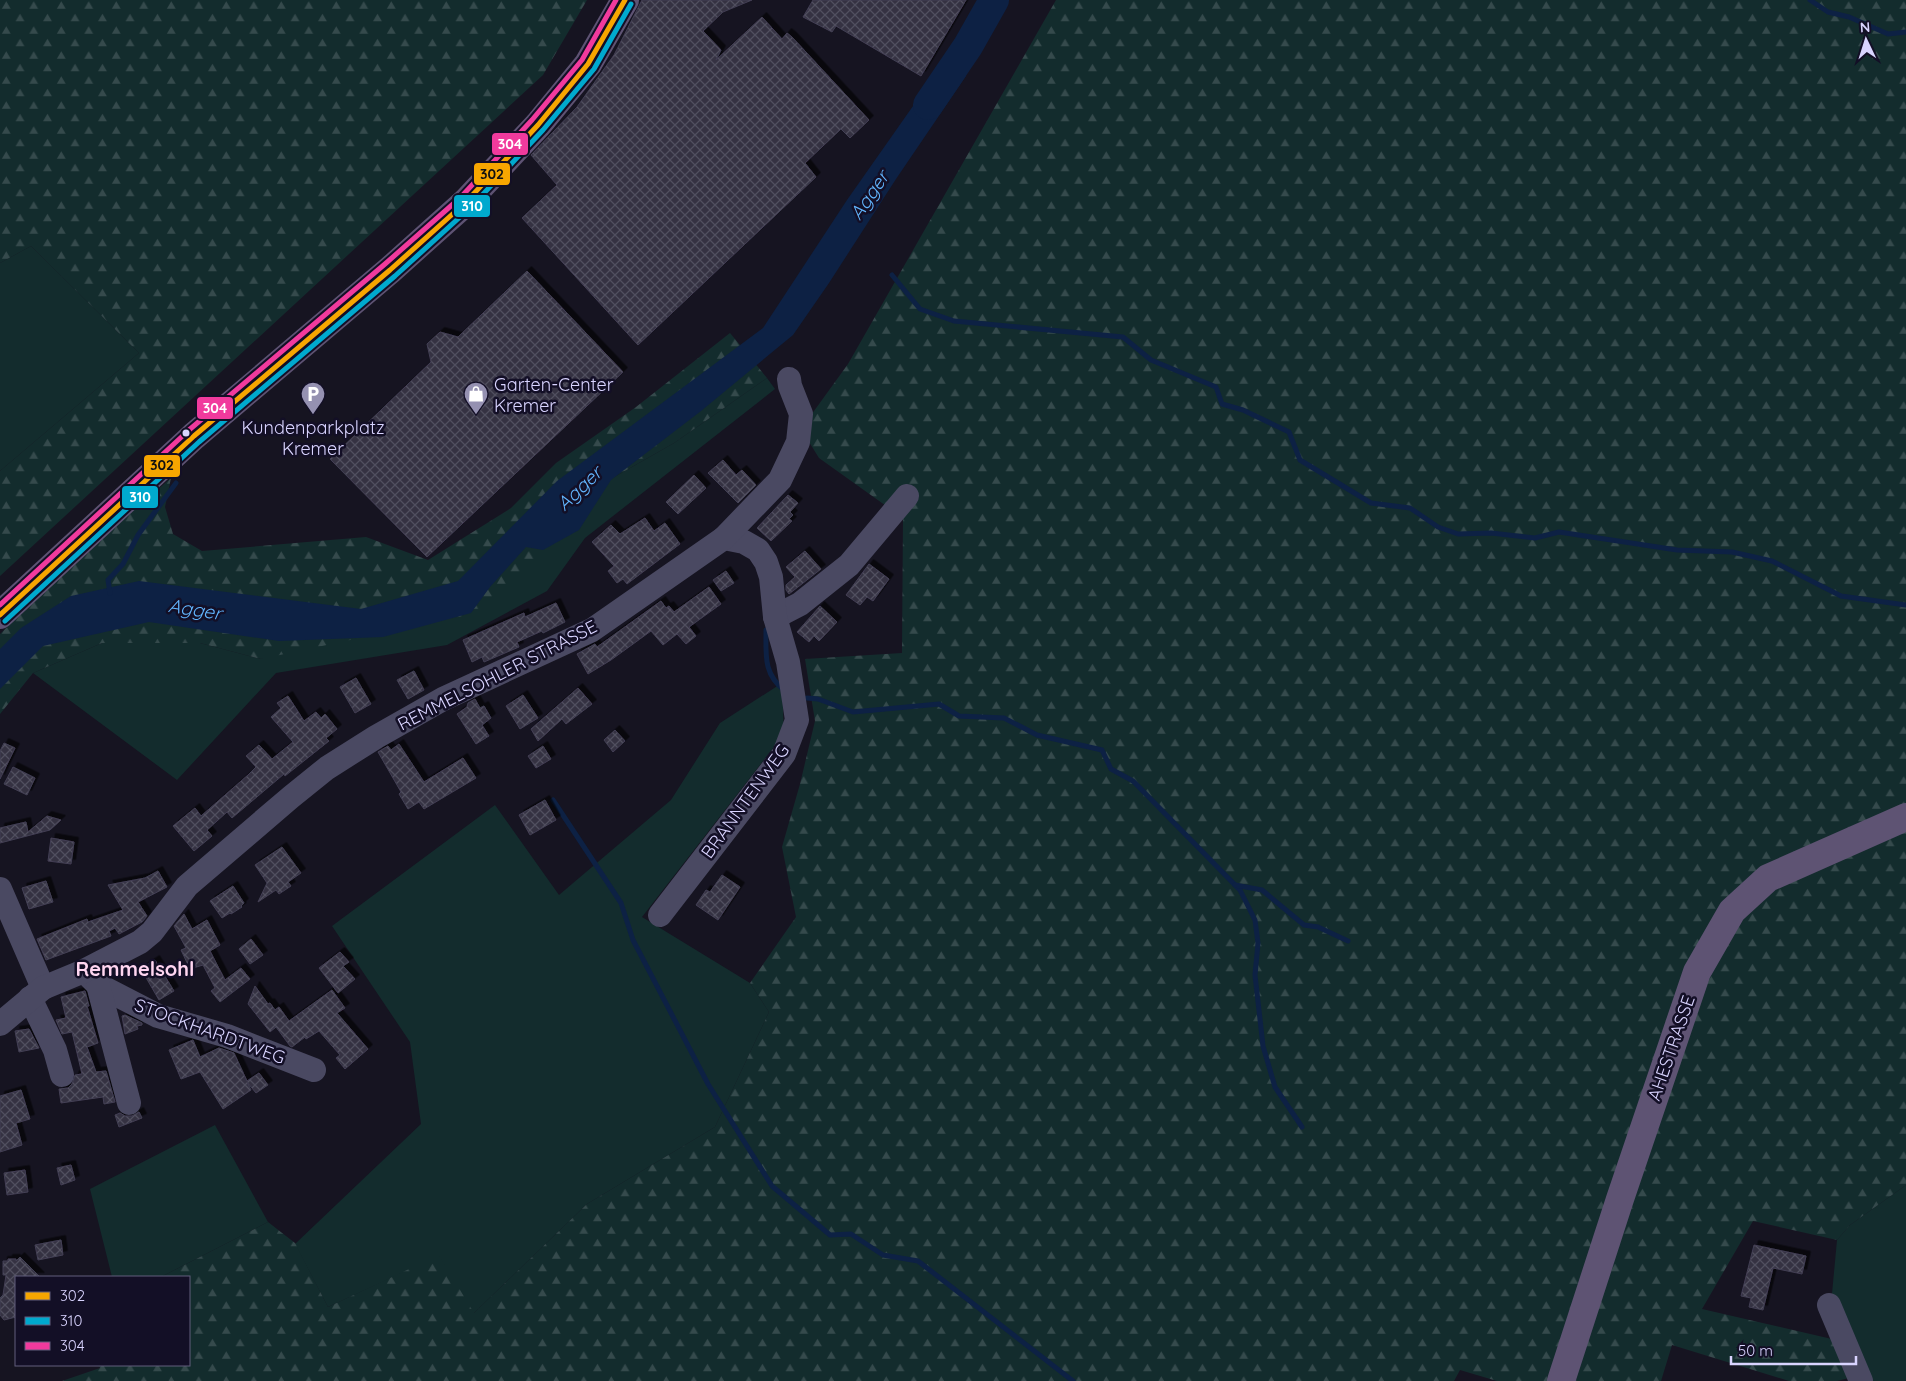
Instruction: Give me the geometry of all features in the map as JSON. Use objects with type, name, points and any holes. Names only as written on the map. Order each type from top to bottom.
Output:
[{"type":"main road","points":[[0,616],[194,436],[390,270],[466,202],[538,125],[588,64],[625,0]]},
{"type":"main road","name":"AHESTRASSE","points":[[1561,1381],[1620,1198],[1697,972],[1732,911],[1768,878],[1906,817]]},
{"type":"street","name":"REMMELSOHLER STRASSE","points":[[0,1024],[37,993],[91,978],[140,942],[152,932],[187,886],[327,768],[376,737],[443,699],[592,630],[724,538],[780,480],[798,442],[801,414],[789,379]]},
{"type":"street","points":[[775,617],[800,604],[848,565],[907,496]]},
{"type":"street","name":"BRANNTENWEG","points":[[660,915],[784,754],[798,720],[788,662],[775,617],[771,577],[766,562],[758,550],[744,542],[724,538]]},
{"type":"street","points":[[0,889],[37,993],[62,1075]]},
{"type":"street","points":[[91,978],[129,1103]]},
{"type":"street","name":"STOCKHARDTWEG","points":[[91,978],[158,1016],[227,1036],[314,1070]]},
{"type":"street","points":[[1828,1305],[1861,1381]]},
{"type":"green space","points":[[0,0],[587,0],[543,75],[0,576],[0,471],[139,353],[31,246],[0,263]]},
{"type":"green space","points":[[1056,0],[1906,0],[1906,1185],[1850,1225],[1837,1240],[1753,1221],[1702,1309],[1836,1340],[1853,1377],[1837,1381],[1789,1381],[1672,1345],[1661,1381],[1497,1381],[1460,1370],[1454,1381],[62,1381],[100,1368],[99,1366],[190,1366],[190,1276],[163,1276],[268,1222],[295,1243],[328,1307],[439,1255],[474,1313],[587,1204],[715,1127],[769,1012],[750,983],[796,917],[782,847],[815,721],[805,659],[902,653],[903,518],[819,458],[801,429],[848,364]]},
{"type":"green space","points":[[31,246],[139,353],[0,471],[0,263]]},
{"type":"green space","points":[[730,333],[767,378],[674,443],[609,480],[570,533],[472,614],[261,659],[200,643],[102,643],[33,673],[0,714],[0,634],[72,564],[171,478],[165,507],[173,534],[202,551],[366,537],[428,560],[511,508],[556,463],[636,407]]},
{"type":"green space","points":[[767,378],[775,389],[585,538],[547,591],[447,645],[276,673],[177,780],[33,673],[102,643],[200,643],[261,659],[609,480],[674,443]]},
{"type":"green space","points":[[782,683],[784,734],[642,917],[750,983],[769,1012],[715,1127],[587,1204],[473,1314],[439,1256],[328,1307],[295,1244],[421,1124],[410,1042],[332,926],[495,805],[559,895],[671,800],[720,723]]},
{"type":"green space","points":[[215,1125],[268,1222],[163,1276],[112,1276],[90,1189]]},
{"type":"green space","points":[[1906,1185],[1906,1381],[1871,1381],[1831,1304],[1837,1240],[1850,1225]]},
{"type":"water","points":[[939,69],[966,76],[793,335],[701,411],[611,480],[579,530],[543,550],[526,547],[490,587],[471,613],[383,637],[279,641],[149,622],[43,646],[0,689],[0,649],[21,628],[71,596],[139,581],[361,609],[458,581],[557,481],[763,328],[847,200]]},
{"type":"building","points":[[642,0],[752,0],[723,12],[703,31],[721,50],[716,60],[762,17],[782,39],[787,33],[792,37],[869,120],[850,138],[841,129],[805,163],[816,177],[638,345],[522,218],[557,185],[531,155],[577,107],[614,55]]},
{"type":"building","points":[[813,0],[966,0],[921,76],[836,26],[832,32],[803,17]]},
{"type":"building","name":"Garten-Center Kremer","points":[[527,271],[623,372],[427,557],[330,459],[431,362],[427,344],[440,332],[458,337]]},
{"type":"building","points":[[723,460],[736,475],[742,470],[756,485],[738,503],[708,473]]},
{"type":"building","points":[[694,475],[706,488],[678,514],[666,502]]},
{"type":"building","points":[[788,495],[798,503],[790,512],[793,515],[789,519],[792,521],[771,541],[757,528]]},
{"type":"building","points":[[645,518],[654,531],[665,523],[680,544],[627,584],[623,579],[617,583],[608,571],[614,566],[592,542],[611,525],[620,534]]},
{"type":"building","points":[[805,551],[821,569],[789,594],[786,590],[786,585],[795,577],[786,567]]},
{"type":"building","points":[[869,564],[889,579],[873,601],[867,597],[860,605],[846,595]]},
{"type":"building","points":[[726,571],[734,583],[721,591],[713,580]]},
{"type":"building","points":[[709,587],[721,604],[689,627],[696,636],[686,644],[677,634],[663,645],[651,631],[588,674],[577,654],[595,644],[597,647],[661,601],[666,608],[669,606],[674,612]]},
{"type":"building","points":[[556,603],[565,622],[543,633],[542,631],[517,642],[519,647],[484,662],[482,657],[472,662],[463,640],[524,613],[525,617]]},
{"type":"building","points":[[820,606],[837,622],[819,641],[814,636],[809,642],[797,632]]},
{"type":"building","points":[[414,671],[424,690],[408,699],[397,680]]},
{"type":"building","points":[[356,678],[371,704],[355,713],[340,687]]},
{"type":"building","points":[[578,688],[592,704],[566,724],[562,719],[538,741],[531,729]]},
{"type":"building","points":[[523,695],[538,718],[520,729],[506,706]]},
{"type":"building","points":[[288,696],[304,721],[316,712],[321,718],[325,714],[337,729],[326,738],[329,741],[285,776],[284,774],[232,818],[227,812],[207,830],[212,836],[194,851],[173,826],[195,808],[201,816],[248,775],[256,767],[246,756],[259,745],[272,759],[293,742],[271,717],[281,708],[277,703]]},
{"type":"building","points":[[475,699],[480,708],[484,706],[491,718],[482,725],[489,736],[476,744],[457,714]]},
{"type":"building","points":[[615,730],[625,741],[613,752],[604,740]]},
{"type":"building","points":[[4,743],[15,748],[0,779],[0,751]]},
{"type":"building","points":[[399,744],[424,782],[463,758],[476,778],[424,809],[419,802],[408,809],[399,794],[401,792],[378,752],[388,746],[391,750]]},
{"type":"building","points":[[543,746],[551,759],[536,768],[528,756]]},
{"type":"building","points":[[13,767],[35,778],[27,795],[4,784]]},
{"type":"building","points":[[545,800],[556,820],[530,835],[519,815]]},
{"type":"building","points":[[47,816],[61,820],[50,830],[0,843],[0,828],[26,822],[28,832]]},
{"type":"building","points":[[51,838],[74,842],[71,864],[48,861]]},
{"type":"building","points":[[282,847],[301,873],[288,882],[291,886],[279,894],[276,890],[258,902],[267,883],[255,865]]},
{"type":"building","points":[[158,871],[167,887],[138,902],[147,916],[142,922],[119,934],[115,928],[109,931],[111,936],[46,960],[37,939],[87,919],[88,922],[123,910],[108,885],[145,878]]},
{"type":"building","points":[[722,875],[740,887],[718,920],[696,905],[706,890],[710,892]]},
{"type":"building","points":[[46,881],[53,902],[29,909],[22,888]]},
{"type":"building","points":[[233,886],[244,903],[242,907],[222,918],[210,901]]},
{"type":"building","points":[[184,914],[192,929],[207,920],[220,945],[210,951],[225,980],[241,968],[250,979],[220,1002],[211,991],[215,988],[203,965],[190,969],[181,950],[186,948],[174,926]]},
{"type":"building","points":[[251,939],[263,955],[250,964],[239,949]]},
{"type":"building","points":[[340,952],[349,962],[343,966],[355,979],[338,993],[319,968]]},
{"type":"building","points":[[155,960],[174,991],[159,1000],[141,969]]},
{"type":"building","points":[[255,986],[268,1004],[270,1003],[275,1010],[279,1007],[289,1021],[332,990],[345,1008],[337,1013],[368,1049],[345,1069],[336,1058],[340,1055],[319,1031],[306,1039],[305,1037],[292,1047],[290,1046],[276,1027],[270,1032],[248,1004]]},
{"type":"building","points":[[85,991],[89,1006],[87,1006],[98,1043],[87,1047],[96,1072],[106,1071],[115,1102],[104,1104],[103,1097],[61,1103],[59,1089],[68,1088],[72,1084],[75,1075],[82,1074],[72,1032],[62,1034],[56,1020],[66,1018],[61,997]]},
{"type":"building","points":[[125,1015],[142,1023],[142,1025],[137,1026],[138,1029],[125,1034],[122,1016]]},
{"type":"building","points":[[29,1029],[39,1048],[19,1052],[15,1031]]},
{"type":"building","points":[[193,1040],[200,1057],[219,1048],[234,1053],[247,1081],[259,1073],[268,1085],[256,1093],[247,1082],[251,1090],[223,1109],[200,1072],[181,1079],[169,1050]]},
{"type":"building","points":[[21,1090],[30,1119],[16,1123],[22,1145],[0,1152],[0,1096]]},
{"type":"building","points":[[139,1112],[142,1118],[119,1127],[115,1115],[120,1113],[125,1116],[132,1116]]},
{"type":"building","points":[[71,1165],[75,1180],[61,1185],[57,1168]]},
{"type":"building","points":[[25,1170],[28,1192],[7,1195],[4,1173]]},
{"type":"building","points":[[61,1240],[63,1255],[38,1260],[35,1245]]},
{"type":"building","points":[[1754,1245],[1806,1256],[1802,1274],[1773,1268],[1763,1310],[1749,1307],[1751,1298],[1741,1296]]},
{"type":"building","points":[[20,1257],[39,1276],[15,1276],[15,1317],[4,1320],[0,1315],[0,1298],[3,1295],[6,1275],[3,1275],[3,1261],[16,1259],[16,1261]]},
{"type":"waterway","name":"Agger","points":[[928,105],[968,46],[994,0]]},
{"type":"waterway","points":[[1810,0],[1828,12],[1849,17],[1888,34],[1906,32]]},
{"type":"waterway","points":[[892,275],[920,309],[954,321],[1123,337],[1151,360],[1216,387],[1222,404],[1243,410],[1289,432],[1300,460],[1371,503],[1410,508],[1438,527],[1458,534],[1491,533],[1535,538],[1559,532],[1677,550],[1732,552],[1772,561],[1841,596],[1906,605]]},
{"type":"waterway","points":[[110,593],[108,580],[123,564],[138,535],[176,483]]},
{"type":"waterway","points":[[766,630],[766,656],[769,671],[778,685],[785,691]]},
{"type":"waterway","points":[[807,698],[818,699],[853,712],[939,704],[959,716],[1004,718],[1037,735],[1102,750],[1111,769],[1133,781],[1240,890],[1255,920],[1258,943],[1255,975],[1263,1046],[1275,1087],[1302,1127]]},
{"type":"waterway","points":[[553,800],[621,903],[633,940],[708,1084],[772,1186],[830,1235],[851,1234],[883,1255],[918,1261],[1073,1381]]},
{"type":"waterway","points":[[1235,885],[1262,890],[1304,925],[1318,927],[1348,941]]},
{"type":"transit line","name":"304","points":[[0,605],[189,430],[461,197],[532,120],[582,60],[616,0]]},
{"type":"transit line","name":"302","points":[[0,615],[194,436],[390,270],[466,202],[538,125],[588,64],[625,0]]},
{"type":"transit line","name":"310","points":[[5,621],[199,442],[395,276],[471,207],[543,130],[594,69],[631,4]]},
{"type":"place","name":"Kundenparkplatz Kremer","points":[[313,415]]},
{"type":"place","name":"Garten-Center Kremer","points":[[476,415]]},
{"type":"district","name":"Remmelsohl","points":[[135,968]]}]
